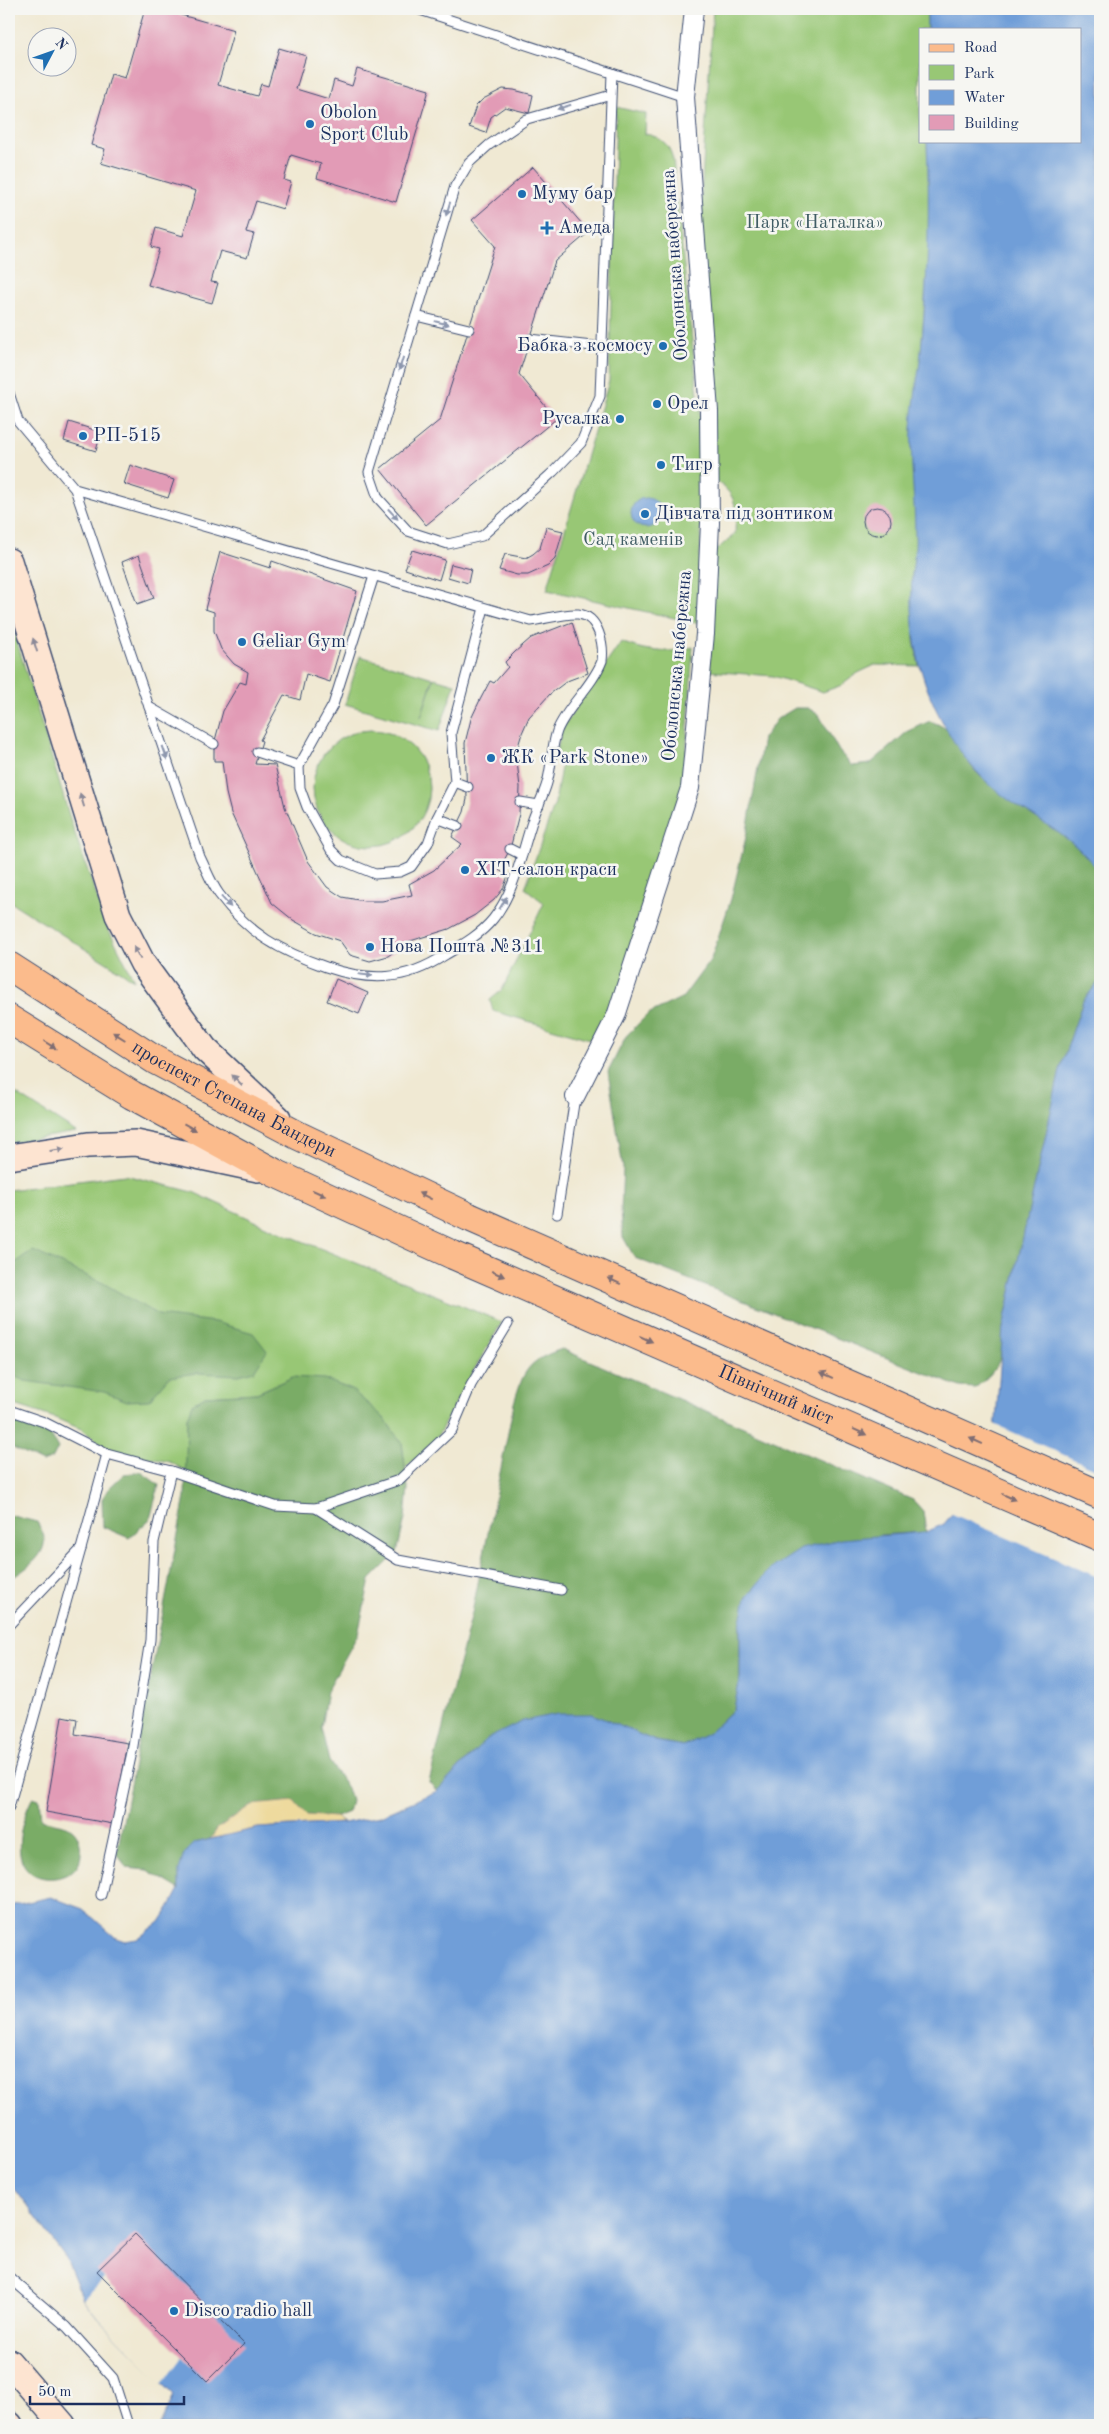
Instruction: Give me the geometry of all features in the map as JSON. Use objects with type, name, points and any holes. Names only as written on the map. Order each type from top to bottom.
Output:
[{"type":"main road","points":[[9,561],[118,915],[143,964],[205,1049],[246,1090],[299,1136]]},
{"type":"main road","name":"проспект Степана Бандери","points":[[9,966],[155,1060],[299,1136],[469,1217]]},
{"type":"main road","points":[[9,1019],[132,1095],[275,1173]]},
{"type":"main road","points":[[9,1157],[88,1145],[136,1143],[275,1173]]},
{"type":"main road","name":"Північний міст","points":[[275,1173],[453,1254],[1100,1537]]},
{"type":"main road","name":"Північний міст","points":[[469,1217],[1100,1495]]},
{"type":"main road","points":[[9,2362],[63,2425]]},
{"type":"street","name":"Оболонська набережна","points":[[575,1097],[616,1016],[690,788],[705,634],[710,514],[709,411],[685,97],[694,9]]},
{"type":"lane","points":[[417,9],[445,13],[685,97]]},
{"type":"lane","points":[[611,95],[527,119],[489,146],[470,164],[455,186],[369,472],[378,498],[408,531],[448,544],[482,536],[553,472],[580,443],[600,396],[612,73]]},
{"type":"lane","points":[[416,316],[469,329]]},
{"type":"lane","points":[[530,339],[602,347]]},
{"type":"lane","points":[[9,394],[18,421],[75,489],[200,857],[218,893],[244,922],[274,946],[343,973],[400,976],[432,964],[475,936],[493,919],[507,898],[531,823],[548,782],[558,728],[602,661],[603,651],[598,630],[587,616],[577,614],[531,621],[75,489]]},
{"type":"lane","points":[[374,576],[333,705],[299,766],[300,788],[312,818],[331,850],[341,860],[362,870],[381,874],[400,872],[411,867],[428,843],[437,818],[455,782],[451,733],[484,608]]},
{"type":"lane","points":[[149,706],[214,744]]},
{"type":"lane","points":[[257,752],[299,766]]},
{"type":"lane","points":[[455,782],[468,788]]},
{"type":"lane","points":[[520,802],[539,805]]},
{"type":"lane","points":[[437,818],[458,826]]},
{"type":"lane","points":[[510,849],[522,855]]},
{"type":"lane","points":[[557,1214],[575,1097]]},
{"type":"lane","points":[[9,1410],[44,1422],[107,1454],[172,1471],[275,1506],[316,1508],[399,1480],[452,1430],[471,1385],[508,1324]]},
{"type":"lane","points":[[9,1807],[107,1454]]},
{"type":"lane","points":[[101,1895],[132,1752],[150,1640],[154,1542],[172,1471]]},
{"type":"lane","points":[[316,1508],[398,1560],[560,1590]]},
{"type":"lane","points":[[9,1625],[81,1549]]},
{"type":"lane","points":[[9,2277],[67,2327],[113,2378],[128,2425]]},
{"type":"green space","name":"Парк «Наталка»","points":[[713,9],[927,9],[927,28],[919,28],[919,142],[927,142],[930,226],[919,383],[912,429],[916,545],[912,575],[914,641],[919,666],[875,665],[858,673],[842,685],[823,692],[773,676],[707,671],[714,552],[735,534],[736,517],[732,497],[715,480],[699,229]]},
{"type":"green space","name":"Сад каменів","points":[[616,107],[646,114],[645,134],[656,137],[664,143],[670,150],[673,159],[672,200],[677,201],[702,432],[702,514],[697,623],[547,590],[609,381]]},
{"type":"green space","points":[[9,615],[72,825],[107,926],[134,980],[9,901]]},
{"type":"green space","points":[[621,642],[657,651],[674,651],[693,647],[684,787],[612,1019],[593,1040],[493,1011],[490,1000],[502,990],[544,903],[525,888],[555,803],[562,761],[555,759],[562,728]]},
{"type":"green space","points":[[360,656],[433,678],[421,717],[434,678],[455,684],[439,731],[345,704]]},
{"type":"green space","points":[[795,708],[808,708],[819,715],[839,751],[852,766],[870,764],[907,732],[930,721],[941,726],[947,730],[980,776],[1075,845],[1089,859],[1100,875],[1100,980],[1083,1001],[1061,1066],[1003,1328],[1000,1356],[995,1368],[975,1388],[960,1387],[635,1258],[623,1237],[621,1210],[623,1168],[608,1072],[626,1036],[648,1014],[683,997],[711,959],[731,899],[746,837],[763,738],[777,719]]},
{"type":"green space","points":[[371,730],[393,734],[412,747],[425,766],[429,788],[425,810],[412,829],[393,842],[371,846],[349,842],[330,829],[317,810],[313,788],[317,766],[330,747],[349,734]]},
{"type":"green space","points":[[9,1089],[76,1132],[9,1143]]},
{"type":"green space","points":[[125,1175],[193,1192],[270,1228],[502,1322],[436,1439],[405,1469],[402,1443],[383,1417],[293,1377],[257,1393],[205,1396],[187,1418],[187,1472],[170,1462],[109,1450],[81,1429],[55,1418],[9,1403],[9,1190]]},
{"type":"green space","points":[[33,1251],[103,1283],[158,1315],[215,1322],[253,1333],[267,1351],[254,1371],[238,1375],[198,1373],[169,1377],[149,1400],[127,1401],[104,1392],[25,1381],[9,1374],[9,1267]]},
{"type":"green space","points":[[562,1349],[913,1500],[923,1511],[926,1532],[878,1535],[740,1626],[740,1678],[734,1709],[708,1734],[683,1746],[655,1741],[592,1714],[472,1754],[437,1791],[429,1782],[472,1613],[514,1403],[524,1375],[529,1368],[541,1358]]},
{"type":"green space","points":[[293,1377],[324,1379],[352,1390],[383,1417],[402,1443],[408,1488],[405,1518],[397,1553],[370,1580],[358,1634],[327,1691],[321,1727],[329,1761],[347,1788],[351,1801],[348,1812],[336,1817],[306,1815],[218,1828],[210,1839],[195,1843],[179,1870],[179,1889],[147,1870],[126,1868],[117,1853],[185,1497],[187,1418],[192,1404],[205,1396],[257,1393]]},
{"type":"green space","points":[[18,1418],[50,1434],[58,1448],[53,1458],[42,1462],[9,1446],[9,1419]]},
{"type":"green space","points":[[141,1472],[159,1485],[150,1519],[129,1538],[103,1527],[102,1499],[108,1489],[124,1474]]},
{"type":"green space","points":[[9,1515],[37,1522],[44,1536],[44,1544],[38,1557],[27,1568],[9,1580]]},
{"type":"green space","points":[[33,1797],[39,1799],[41,1819],[70,1828],[75,1832],[80,1842],[80,1861],[75,1869],[58,1878],[39,1877],[30,1872],[21,1858],[21,1831],[26,1812]]},
{"type":"sand","points":[[294,1801],[306,1815],[336,1817],[344,1823],[258,1828],[210,1839],[218,1828],[251,1805]]},
{"type":"water","points":[[927,9],[1100,9],[1100,875],[1091,862],[1070,841],[1006,798],[988,783],[972,767],[958,748],[928,691],[917,655],[912,617],[912,576],[915,540],[912,429],[926,290],[928,241],[927,142],[1082,142],[1082,28],[927,28]]},
{"type":"water","points":[[646,498],[652,499],[660,507],[660,519],[652,527],[646,528],[640,527],[632,519],[631,513],[632,507],[640,499]]},
{"type":"water","points":[[1100,980],[1100,2425],[160,2425],[174,2395],[99,2319],[83,2299],[66,2258],[9,2181],[9,1906],[51,1897],[83,1909],[116,1938],[125,1941],[137,1939],[160,1922],[170,1906],[179,1889],[179,1870],[184,1854],[195,1843],[258,1828],[344,1823],[380,1816],[437,1791],[487,1739],[523,1721],[558,1714],[592,1714],[655,1741],[683,1746],[708,1734],[734,1709],[740,1678],[740,1626],[746,1598],[769,1570],[801,1549],[841,1539],[926,1532],[944,1524],[972,1489],[995,1432],[1003,1328],[1061,1066],[1083,1001]]},
{"type":"pier","points":[[994,1424],[1100,1471],[1100,1578],[950,1513],[970,1488],[993,1431]]},
{"type":"pier","name":"Disco radio hall","points":[[135,2234],[244,2344],[207,2381],[182,2357],[162,2384],[99,2319],[83,2299],[104,2279],[97,2271]]},
{"type":"building","points":[[145,9],[160,9],[234,30],[218,85],[257,96],[261,84],[268,86],[279,48],[306,56],[296,89],[329,99],[334,80],[352,86],[357,69],[429,90],[396,202],[317,178],[321,164],[291,155],[284,180],[291,182],[283,209],[256,201],[246,232],[254,234],[247,258],[220,251],[211,282],[218,283],[212,303],[148,285],[159,249],[151,247],[156,228],[183,236],[196,191],[101,163],[105,149],[91,145],[111,74],[125,78]]},
{"type":"building","points":[[503,89],[533,95],[529,113],[505,107],[491,117],[486,133],[469,127],[476,106],[483,99]]},
{"type":"building","points":[[533,167],[589,232],[555,261],[519,374],[556,419],[426,525],[380,469],[440,420],[495,246],[472,220]]},
{"type":"building","name":"РП-515","points":[[69,422],[101,432],[96,451],[64,441]]},
{"type":"building","points":[[130,465],[174,480],[168,498],[124,484]]},
{"type":"building","points":[[877,507],[887,511],[891,521],[887,531],[877,535],[867,531],[863,521],[867,511]]},
{"type":"building","points":[[546,527],[563,531],[555,559],[548,566],[528,575],[517,575],[499,570],[505,554],[526,558],[540,548]]},
{"type":"building","points":[[412,550],[445,560],[439,580],[405,569]]},
{"type":"building","name":"ЖК «Park Stone»","points":[[220,552],[270,568],[272,561],[357,591],[330,682],[306,674],[300,700],[284,695],[260,740],[262,741],[255,764],[275,765],[285,807],[308,861],[327,887],[342,897],[364,901],[382,901],[412,895],[409,884],[434,870],[462,844],[452,837],[464,812],[467,799],[465,743],[471,719],[480,700],[490,681],[494,683],[508,667],[505,662],[531,638],[572,622],[588,673],[567,681],[550,694],[529,717],[516,753],[520,787],[519,814],[510,849],[499,870],[508,876],[503,889],[494,900],[475,915],[449,929],[407,942],[388,956],[370,961],[350,955],[340,941],[316,933],[293,920],[272,903],[231,813],[226,793],[222,761],[214,761],[214,744],[223,711],[240,682],[246,684],[248,672],[234,664],[221,649],[214,631],[214,612],[205,609]]},
{"type":"building","points":[[139,555],[154,598],[137,604],[122,562]]},
{"type":"building","points":[[451,564],[471,569],[468,583],[448,577]]},
{"type":"building","points":[[336,979],[368,993],[359,1014],[327,1001]]},
{"type":"building","points":[[62,1716],[77,1719],[75,1734],[128,1743],[113,1824],[46,1812]]},
{"type":"building","name":"Disco radio hall","points":[[135,2234],[244,2344],[207,2381],[97,2271]]},
{"type":"place","name":"Obolon Sport Club","points":[[310,124]]},
{"type":"place","name":"Муму бар","points":[[522,194]]},
{"type":"place","name":"Амеда","points":[[547,228]]},
{"type":"place","name":"Бабка з космосу","points":[[663,346]]},
{"type":"place","name":"Орел","points":[[657,404]]},
{"type":"place","name":"Русалка","points":[[620,419]]},
{"type":"place","name":"РП-515","points":[[83,436]]},
{"type":"place","name":"Тигр","points":[[661,465]]},
{"type":"place","name":"Дівчата під зонтиком","points":[[645,514]]},
{"type":"place","name":"Geliar Gym","points":[[242,642]]},
{"type":"place","name":"ЖК «Park Stone»","points":[[491,758]]},
{"type":"place","name":"ХІТ-салон краси","points":[[465,870]]},
{"type":"place","name":"Нова Пошта №311","points":[[370,947]]},
{"type":"place","name":"Disco radio hall","points":[[174,2311]]}]
